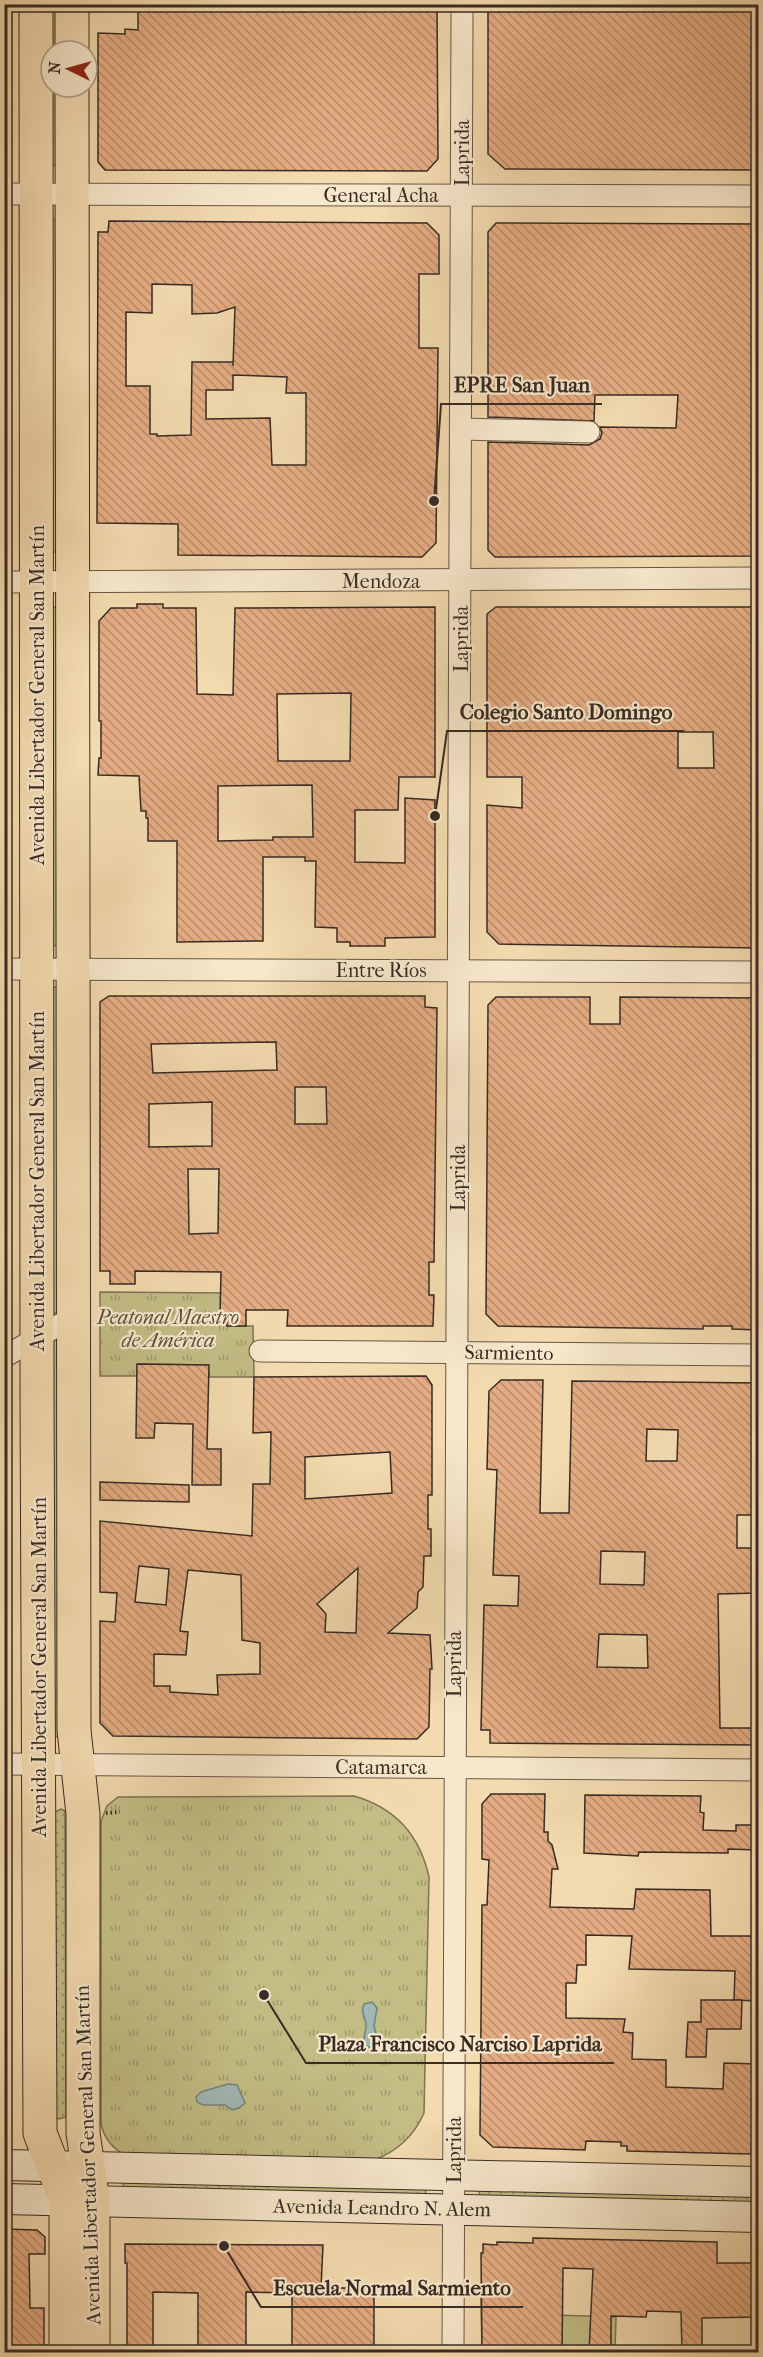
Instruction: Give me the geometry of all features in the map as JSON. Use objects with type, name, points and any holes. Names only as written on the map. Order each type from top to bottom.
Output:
[{"type":"main road","name":"Avenida Libertador General San Martín","points":[[36,4],[20,194],[37,582],[40,2133],[53,2166],[80,2201],[93,2352]]},
{"type":"main road","points":[[72,4],[72,39]]},
{"type":"main road","name":"Avenida Libertador General San Martín","points":[[66,2352],[80,2201],[88,2167],[83,2133],[83,1814],[74,1730],[72,99]]},
{"type":"street","name":"Laprida","points":[[453,2352],[456,1352],[462,580],[462,4]]},
{"type":"street","name":"General Acha","points":[[20,194],[759,196]]},
{"type":"street","points":[[462,429],[589,432]]},
{"type":"street","name":"Mendoza","points":[[4,582],[759,578]]},
{"type":"street","name":"Entre Ríos","points":[[4,969],[759,972]]},
{"type":"street","points":[[4,1357],[73,1317]]},
{"type":"street","name":"Sarmiento","points":[[260,1351],[759,1355]]},
{"type":"street","name":"Catamarca","points":[[4,1764],[759,1770]]},
{"type":"street","name":"Avenida Leandro N. Alem","points":[[4,2165],[759,2182]]},
{"type":"street","name":"Avenida Leandro N. Alem","points":[[4,2199],[759,2217]]},
{"type":"green space","points":[[47,5],[61,5],[61,39],[48,39]]},
{"type":"green space","points":[[49,99],[61,99],[58,165],[50,166]]},
{"type":"green space","points":[[50,219],[59,220],[57,552],[51,552]]},
{"type":"green space","points":[[52,607],[58,608],[60,945],[52,946]]},
{"type":"green space","points":[[51,988],[59,988],[59,1313],[53,1313]]},
{"type":"green space","name":"Peatonal Maestro de América","points":[[100,1292],[227,1293],[227,1326],[253,1326],[254,1377],[209,1377],[208,1365],[138,1364],[137,1376],[100,1376]]},
{"type":"green space","points":[[51,1340],[59,1340],[60,1737],[52,1736]]},
{"type":"green space","points":[[354,1796],[382,1808],[404,1826],[419,1849],[429,1877],[424,2113],[415,2129],[398,2147],[374,2160],[123,2154],[109,2141],[101,2124],[101,1821],[107,1806],[118,1797]]},
{"type":"green space","points":[[61,1809],[65,1811],[66,2117],[59,2119],[55,2117],[55,1812]]},
{"type":"green space","points":[[123,2182],[425,2187],[426,2194],[124,2190]]},
{"type":"green space","points":[[482,2187],[758,2194],[758,2207],[480,2198],[479,2191]]},
{"type":"green space","points":[[481,2299],[557,2299],[556,2315],[616,2317],[615,2352],[482,2352]]},
{"type":"water","points":[[372,2002],[377,2008],[374,2026],[378,2041],[376,2048],[373,2049],[364,2045],[366,2027],[362,2010],[364,2004]]},
{"type":"water","points":[[228,2084],[237,2085],[245,2103],[239,2108],[232,2110],[225,2105],[203,2105],[197,2102],[196,2097],[201,2092]]},
{"type":"building","points":[[138,4],[270,4],[270,10],[306,12],[306,4],[437,4],[438,159],[427,171],[105,170],[98,162],[98,33],[125,34],[125,29],[138,30]]},
{"type":"building","points":[[488,4],[759,4],[759,170],[505,169],[488,154]]},
{"type":"building","points":[[109,221],[427,223],[439,235],[439,274],[419,274],[419,348],[438,348],[436,543],[422,557],[178,555],[178,524],[97,523],[98,232],[108,232]],"holes":[[[152,284],[192,285],[192,314],[217,313],[235,307],[233,366],[233,362],[192,362],[191,435],[157,436],[157,434],[150,434],[150,386],[126,386],[126,312],[152,313]],[[233,375],[287,377],[286,393],[306,393],[306,465],[272,465],[270,418],[206,419],[206,390],[233,390]]]},
{"type":"building","points":[[496,223],[759,224],[759,556],[495,557],[488,550],[488,442],[589,445],[600,439],[602,433],[600,427],[676,428],[678,395],[595,395],[594,421],[488,417],[488,232]]},
{"type":"building","points":[[137,604],[163,604],[163,608],[196,608],[197,694],[233,695],[235,608],[435,607],[435,777],[399,777],[398,810],[355,810],[355,862],[405,863],[405,798],[435,800],[435,937],[385,938],[385,946],[350,946],[350,942],[337,942],[337,928],[315,927],[316,861],[305,861],[305,857],[263,857],[263,941],[177,942],[177,841],[148,841],[148,818],[146,818],[146,811],[141,811],[139,776],[98,775],[99,758],[101,758],[99,621],[111,608],[137,608]],"holes":[[[351,693],[350,761],[278,761],[277,694]],[[312,785],[313,837],[218,841],[218,786]]]},
{"type":"building","points":[[496,607],[759,607],[757,761],[759,761],[759,948],[499,944],[487,932],[487,805],[522,808],[522,777],[487,777],[487,614]],"holes":[[[678,732],[713,732],[714,768],[678,768]]]},
{"type":"building","points":[[109,996],[425,996],[425,1007],[437,1008],[434,1262],[429,1262],[429,1295],[434,1295],[433,1326],[287,1326],[288,1310],[246,1310],[246,1326],[227,1326],[227,1318],[220,1318],[221,1272],[135,1271],[135,1284],[110,1284],[110,1271],[100,1271],[100,1002]],"holes":[[[276,1042],[277,1070],[153,1073],[151,1044]],[[295,1087],[326,1087],[327,1124],[295,1124]],[[212,1102],[212,1146],[149,1147],[149,1104]],[[188,1169],[219,1169],[218,1233],[189,1234]]]},
{"type":"building","points":[[496,997],[590,997],[590,1024],[620,1024],[620,997],[759,998],[759,1330],[732,1329],[732,1326],[703,1326],[703,1329],[498,1326],[486,1314],[488,1005]]},
{"type":"building","points":[[137,1364],[209,1365],[207,1449],[221,1449],[221,1485],[192,1485],[193,1424],[155,1423],[154,1438],[136,1438]]},
{"type":"building","points":[[426,1376],[432,1385],[432,1495],[428,1495],[431,1556],[424,1556],[423,1587],[418,1592],[417,1608],[388,1633],[430,1635],[432,1669],[430,1669],[429,1727],[417,1739],[113,1736],[100,1723],[100,1621],[115,1622],[117,1593],[100,1592],[100,1521],[252,1536],[253,1484],[270,1484],[271,1432],[253,1433],[254,1377]],"holes":[[[390,1452],[392,1493],[305,1499],[305,1457]],[[139,1566],[169,1569],[166,1605],[135,1602]],[[358,1568],[356,1633],[325,1632],[326,1614],[317,1604]],[[188,1570],[241,1575],[242,1640],[260,1643],[260,1674],[217,1675],[218,1695],[170,1692],[170,1686],[154,1686],[154,1654],[186,1655],[188,1632],[180,1631]]]},
{"type":"building","points":[[501,1380],[543,1380],[540,1513],[569,1513],[572,1381],[759,1383],[759,1515],[737,1515],[737,1548],[759,1548],[759,1593],[718,1594],[720,1728],[759,1728],[759,1745],[490,1743],[490,1730],[481,1730],[484,1605],[518,1606],[519,1576],[493,1575],[497,1470],[487,1469],[489,1391]],"holes":[[[647,1429],[678,1430],[677,1461],[646,1461]],[[601,1551],[645,1552],[644,1585],[600,1584]],[[599,1634],[647,1635],[648,1668],[597,1667]]]},
{"type":"building","points":[[100,1482],[189,1485],[189,1502],[100,1500]]},
{"type":"building","points":[[491,1794],[545,1794],[544,1832],[548,1832],[548,1841],[552,1845],[558,1869],[552,1869],[550,1907],[634,1909],[636,1889],[710,1890],[711,1936],[759,1936],[759,2001],[734,2000],[735,1971],[629,1969],[632,1936],[586,1935],[586,1965],[577,1965],[576,1983],[566,1983],[566,2018],[625,2019],[623,2032],[633,2033],[632,2059],[666,2060],[666,2087],[723,2089],[724,2063],[759,2064],[759,2090],[754,2090],[753,2122],[759,2122],[759,2137],[752,2136],[751,2154],[627,2151],[627,2146],[621,2146],[621,2142],[586,2141],[585,2150],[493,2147],[480,2135],[482,1905],[487,1905],[489,1860],[482,1859],[482,1804]]},
{"type":"building","points":[[585,1795],[701,1796],[700,1812],[704,1813],[703,1830],[736,1831],[736,1825],[759,1825],[759,1850],[728,1849],[728,1853],[639,1852],[638,1856],[584,1853]]},
{"type":"building","points":[[701,2000],[742,2000],[741,2029],[707,2029],[706,2057],[686,2057],[688,2022],[701,2022]]},
{"type":"building","points":[[4,2229],[37,2230],[45,2237],[45,2254],[29,2254],[30,2308],[44,2308],[44,2352],[4,2352]]},
{"type":"building","points":[[533,2238],[717,2242],[717,2263],[759,2263],[759,2317],[702,2318],[702,2352],[682,2352],[681,2312],[647,2311],[646,2317],[611,2316],[611,2352],[589,2352],[593,2269],[563,2268],[562,2352],[482,2352],[481,2253],[483,2253],[483,2244],[533,2243]]},
{"type":"building","points":[[125,2244],[323,2245],[321,2288],[374,2288],[374,2352],[292,2352],[292,2293],[246,2292],[246,2352],[198,2352],[198,2293],[153,2292],[153,2352],[127,2352]]},
{"type":"place","name":"EPRE San Juan","points":[[434,501]]},
{"type":"place","name":"Colegio Santo Domingo","points":[[435,816]]},
{"type":"place","name":"Plaza Francisco Narciso Laprida","points":[[264,1995]]},
{"type":"place","name":"Escuela Normal Sarmiento","points":[[224,2246]]}]
